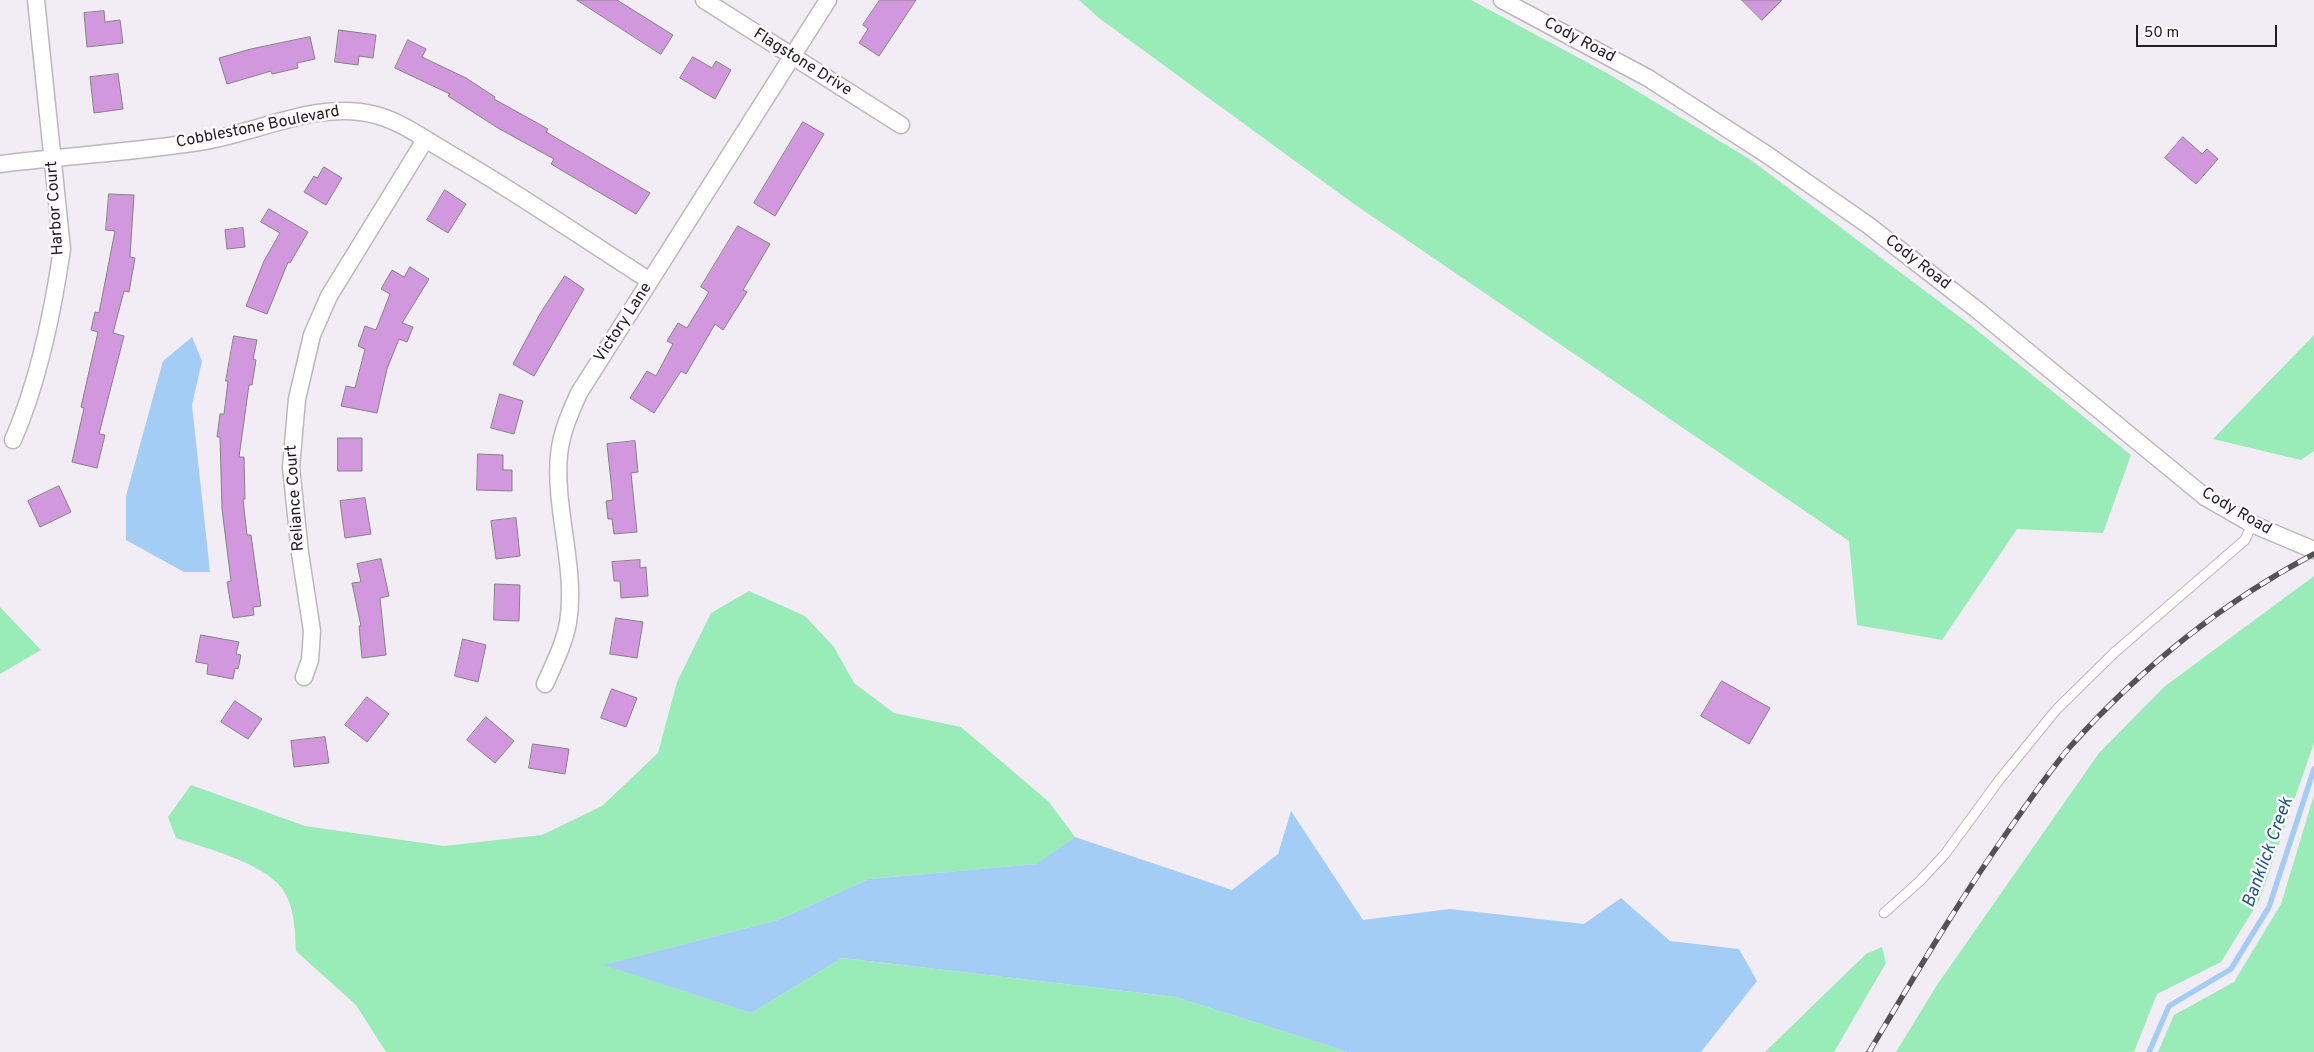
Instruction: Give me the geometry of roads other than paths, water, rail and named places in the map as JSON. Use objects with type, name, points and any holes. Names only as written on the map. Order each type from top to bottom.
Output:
[{"type":"street","name":"Harbor Court","points":[[14,440],[27,408],[58,274],[62,248],[36,0]]},
{"type":"street","name":"Flagstone Drive","points":[[704,0],[901,125]]},
{"type":"street","name":"Victory Lane","points":[[545,684],[558,657],[568,622],[569,582],[560,508],[559,455],[566,424],[579,393],[828,0]]},
{"type":"street","name":"Cody Road","points":[[1502,0],[1640,73],[1766,154],[1868,225],[1976,309],[2206,497],[2252,524],[2314,550]]},
{"type":"street","name":"Cobblestone Boulevard","points":[[0,164],[201,142],[252,130],[279,121],[335,110],[377,115],[402,126],[465,163],[650,281]]},
{"type":"street","name":"Reliance Court","points":[[304,676],[310,660],[312,631],[300,553],[291,467],[292,434],[297,399],[312,335],[329,296],[425,140]]},
{"type":"lane","points":[[1884,913],[1920,881],[1945,854],[2000,779],[2056,710],[2115,652],[2245,540],[2252,524]]},
{"type":"water","points":[[192,337],[202,361],[192,405],[210,572],[184,572],[126,540],[126,496],[163,361]]},
{"type":"water","points":[[1291,811],[1363,920],[1450,909],[1584,924],[1621,898],[1670,941],[1739,949],[1757,981],[1701,1052],[1348,1052],[1176,997],[842,958],[751,1013],[603,965],[778,920],[869,879],[1037,864],[1075,837],[1232,890],[1278,854]]},
{"type":"waterway","name":"Banklick Creek","points":[[2149,1052],[2169,1006],[2231,969],[2269,907],[2314,769]]},
{"type":"railway","points":[[1869,1052],[1972,885],[2038,789],[2069,748],[2124,692],[2183,640],[2246,594],[2314,554]]}]
